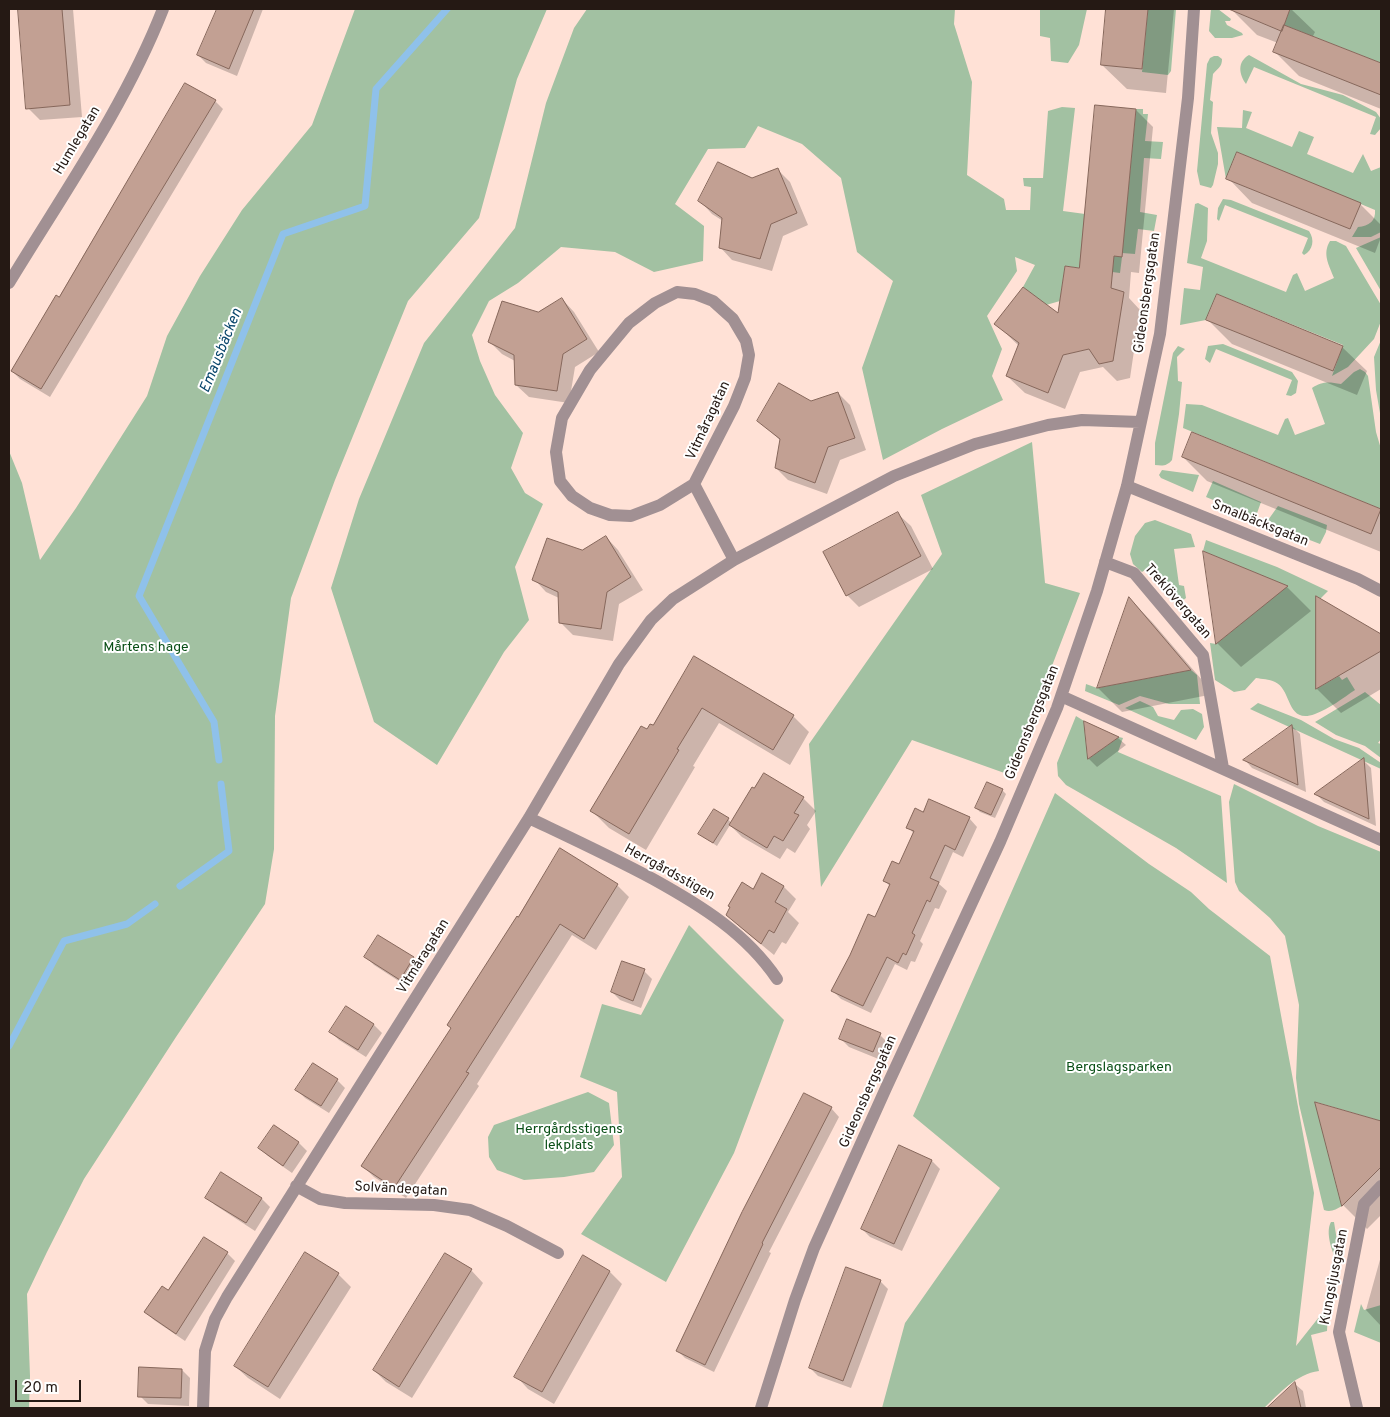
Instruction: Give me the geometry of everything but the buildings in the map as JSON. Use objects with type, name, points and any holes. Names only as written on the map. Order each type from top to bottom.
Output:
[{"type":"street","name":"Humlegatan","points":[[9,283],[114,112],[163,9]]},
{"type":"street","name":"Gideonsbergsgatan","points":[[761,1408],[795,1300],[814,1248],[1000,842],[1061,696],[1097,591],[1127,486],[1160,334],[1188,98],[1194,9]]},
{"type":"street","name":"Vitmåragatan","points":[[677,292],[695,294],[713,301],[733,319],[746,340],[749,355],[745,378],[734,406],[694,484],[660,506],[630,516],[610,515],[590,508],[572,496],[560,480],[556,452],[562,418],[590,370],[629,323],[655,303],[677,292]]},
{"type":"street","name":"Vitmåragatan","points":[[203,1408],[205,1351],[215,1319],[227,1297],[529,818],[619,664],[651,620],[673,599],[734,560],[894,476],[975,444],[1048,425],[1082,420],[1140,422]]},
{"type":"street","points":[[694,484],[734,560]]},
{"type":"street","name":"Smalbäcksgatan","points":[[1127,486],[1358,579],[1381,591]]},
{"type":"street","name":"Treklövergatan","points":[[1105,562],[1134,573],[1203,655],[1223,768]]},
{"type":"street","points":[[1061,696],[1381,840]]},
{"type":"street","name":"Herrgårdsstigen","points":[[529,818],[636,870],[714,915],[751,947],[770,967],[777,978]]},
{"type":"street","name":"Solvändegatan","points":[[296,1186],[320,1199],[345,1203],[434,1204],[470,1210],[507,1226],[558,1253]]},
{"type":"street","name":"Kungsljusgatan","points":[[1356,1408],[1339,1332],[1364,1204],[1381,1186]]},
{"type":"green space","name":"Mårtens hage","points":[[355,9],[547,9],[517,79],[479,218],[408,301],[335,480],[291,598],[275,716],[274,849],[265,904],[84,1179],[27,1294],[30,1376],[29,1408],[9,1408],[9,451],[22,483],[40,560],[76,508],[147,396],[167,336],[200,276],[242,210],[312,125]]},
{"type":"green space","points":[[587,9],[955,9],[954,24],[972,82],[967,175],[1004,199],[1006,210],[1030,210],[1031,187],[1024,186],[1023,178],[1043,178],[1048,111],[1062,107],[1075,108],[1063,211],[1085,214],[1122,257],[1120,273],[1065,266],[1060,301],[1046,305],[1023,287],[1035,265],[1015,257],[1017,271],[987,316],[1002,349],[992,376],[1003,400],[883,460],[862,368],[893,281],[857,252],[841,178],[802,144],[758,126],[745,148],[708,149],[675,204],[704,226],[703,261],[654,272],[615,252],[561,247],[518,283],[489,301],[472,335],[480,361],[495,395],[523,433],[511,468],[525,493],[543,504],[515,567],[529,620],[504,652],[437,765],[374,722],[331,588],[359,499],[424,343],[515,228],[546,103],[574,28]]},
{"type":"green space","points":[[1040,9],[1087,9],[1079,45],[1068,63],[1051,61],[1050,38],[1040,36]]},
{"type":"green space","points":[[1148,9],[1176,9],[1171,71],[1168,75],[1142,72]]},
{"type":"green space","points":[[1211,9],[1218,9],[1231,19],[1230,21],[1225,21],[1227,25],[1243,35],[1232,38],[1215,38],[1209,31]]},
{"type":"green space","points":[[1290,9],[1381,9],[1381,63],[1284,25]]},
{"type":"green space","points":[[1249,55],[1301,84],[1343,95],[1376,112],[1381,119],[1381,128],[1375,135],[1370,134],[1376,117],[1254,67],[1246,84],[1240,68],[1242,61]]},
{"type":"green space","points":[[1214,56],[1222,59],[1222,62],[1213,74],[1210,100],[1213,102],[1211,133],[1218,153],[1218,164],[1211,188],[1200,185],[1197,171],[1207,64],[1210,58]]},
{"type":"green space","points":[[1136,109],[1143,109],[1143,114],[1148,114],[1145,141],[1163,142],[1161,159],[1144,158],[1140,212],[1157,215],[1154,231],[1138,229],[1135,254],[1122,253]]},
{"type":"green space","points":[[1243,110],[1252,112],[1246,128],[1292,147],[1299,131],[1314,137],[1307,154],[1353,173],[1363,154],[1371,171],[1381,167],[1381,232],[1371,237],[1352,237],[1358,227],[1368,224],[1373,220],[1375,210],[1237,152],[1226,179],[1217,127],[1242,128]]},
{"type":"green space","points":[[1223,199],[1231,200],[1309,231],[1312,238],[1311,248],[1304,255],[1302,253],[1308,238],[1225,205],[1219,221],[1217,219],[1218,208]]},
{"type":"green space","points":[[1198,203],[1208,208],[1207,241],[1201,258],[1286,292],[1293,275],[1297,273],[1305,291],[1334,278],[1326,255],[1328,246],[1330,241],[1336,241],[1346,246],[1381,305],[1381,321],[1374,339],[1348,367],[1332,376],[1343,345],[1217,294],[1206,320],[1180,325],[1184,288],[1200,290],[1203,267],[1187,263],[1195,204]]},
{"type":"green space","points":[[1381,237],[1381,291],[1356,248]]},
{"type":"green space","points":[[1381,340],[1381,419],[1376,390],[1374,357]]},
{"type":"green space","points":[[1223,344],[1292,372],[1298,381],[1296,393],[1291,396],[1286,395],[1292,380],[1216,349],[1210,363],[1205,359],[1208,346]]},
{"type":"green space","points":[[1178,346],[1185,349],[1177,357],[1178,381],[1182,382],[1172,460],[1165,465],[1155,465],[1155,443],[1173,353]]},
{"type":"green space","points":[[1360,369],[1368,376],[1376,432],[1381,449],[1381,509],[1183,428],[1186,404],[1202,405],[1278,435],[1285,419],[1288,418],[1295,435],[1325,424],[1312,388],[1326,383],[1341,384]]},
{"type":"green space","points":[[1032,442],[1045,583],[1080,593],[1010,775],[912,740],[821,887],[809,744],[942,554],[921,495]]},
{"type":"green space","points":[[1162,470],[1199,475],[1193,492],[1161,478],[1159,475]]},
{"type":"green space","points":[[1213,481],[1261,502],[1256,516],[1254,517],[1206,497]]},
{"type":"green space","points":[[1278,506],[1327,525],[1320,544],[1266,523]]},
{"type":"green space","points":[[1155,520],[1191,534],[1195,547],[1174,549],[1179,585],[1184,586],[1186,598],[1182,601],[1152,565],[1142,572],[1133,564],[1130,554],[1135,536],[1145,523]]},
{"type":"green space","points":[[1206,540],[1277,567],[1328,591],[1320,599],[1316,596],[1316,689],[1339,676],[1342,680],[1347,677],[1355,690],[1325,709],[1306,716],[1299,715],[1294,711],[1280,686],[1273,681],[1256,678],[1245,690],[1234,692],[1215,680],[1210,643],[1216,644],[1287,586],[1203,551]]},
{"type":"green space","points":[[1191,670],[1197,675],[1200,704],[1169,704],[1140,696],[1119,705],[1085,691],[1086,684],[1097,688]]},
{"type":"green space","points":[[1365,692],[1381,705],[1381,739],[1378,743],[1381,744],[1381,758],[1365,746],[1336,735],[1315,722]]},
{"type":"green space","points":[[1140,701],[1153,707],[1158,716],[1174,720],[1181,710],[1193,709],[1202,714],[1204,727],[1196,740],[1125,708]]},
{"type":"green space","points":[[1258,703],[1301,720],[1334,739],[1359,748],[1381,763],[1381,769],[1250,709]]},
{"type":"green space","points":[[1076,716],[1084,721],[1088,759],[1119,737],[1123,738],[1118,752],[1221,796],[1227,883],[1176,848],[1066,785],[1058,776],[1057,763]]},
{"type":"green space","points":[[1234,784],[1318,826],[1381,852],[1381,1121],[1316,1102],[1342,1206],[1331,1211],[1324,1210],[1299,1104],[1296,1078],[1299,1005],[1285,936],[1270,918],[1239,891],[1235,882],[1229,802]]},
{"type":"green space","name":"Bergslagsparken","points":[[1055,793],[1149,864],[1191,892],[1209,909],[1270,956],[1314,1193],[1296,1346],[1323,1312],[1328,1313],[1327,1331],[1311,1335],[1319,1371],[1296,1380],[1282,1390],[1264,1408],[882,1408],[905,1323],[1000,1188],[913,1116]]},
{"type":"green space","points":[[689,925],[784,1020],[734,1153],[666,1282],[581,1234],[622,1177],[617,1092],[580,1077],[602,1004],[641,1015]]},
{"type":"green space","name":"Herrgårdsstigens lekplats","points":[[588,1092],[609,1103],[614,1145],[594,1172],[564,1177],[524,1180],[497,1170],[489,1157],[488,1137],[494,1125]]},
{"type":"green space","points":[[1331,1222],[1334,1222],[1340,1259],[1338,1263],[1329,1237]]},
{"type":"green space","points":[[1361,1304],[1364,1310],[1381,1305],[1381,1343],[1354,1332]]},
{"type":"waterway","name":"Emausbäcken","points":[[219,760],[214,722],[139,596],[283,234],[365,206],[376,89],[447,9]]},
{"type":"waterway","name":"Emausbäcken","points":[[180,886],[229,851],[221,784]]},
{"type":"waterway","name":"Emausbäcken","points":[[9,1046],[64,941],[127,924],[155,904]]}]
